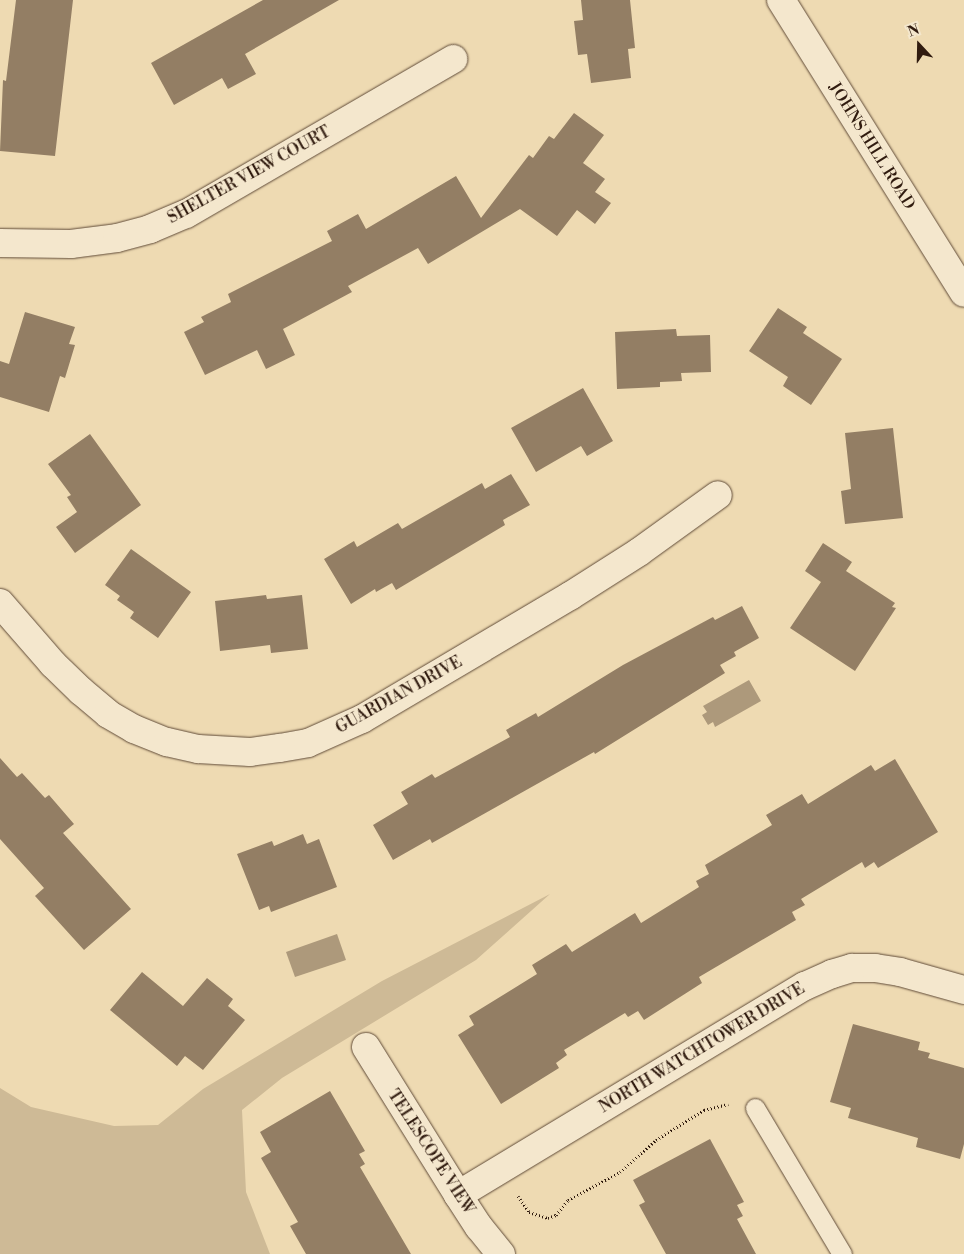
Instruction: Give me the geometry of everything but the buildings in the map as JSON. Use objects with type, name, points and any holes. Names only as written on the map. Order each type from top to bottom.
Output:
[{"type":"street","name":"JOHNS HILL ROAD","points":[[781,0],[964,293]]},
{"type":"street","name":"SHELTER VIEW COURT","points":[[0,243],[70,244],[117,238],[150,229],[177,218],[235,187],[452,59]]},
{"type":"street","name":"GUARDIAN DRIVE","points":[[0,603],[53,664],[81,692],[108,714],[134,729],[167,742],[198,749],[250,752],[280,748],[308,743],[362,719],[570,596],[639,552],[718,495]]},
{"type":"street","name":"NORTH WATCHTOWER DRIVE","points":[[458,1195],[805,986],[832,974],[852,968],[875,968],[900,972],[964,990]]},
{"type":"street","name":"TELESCOPE VIEW","points":[[366,1047],[458,1195],[479,1227],[501,1254]]},
{"type":"lane","points":[[755,1108],[842,1254]]},
{"type":"path","points":[[501,1169],[528,1212],[548,1218],[556,1215],[568,1200],[620,1172],[656,1140],[704,1110],[734,1103]]},
{"type":"shaded area","points":[[749,680],[761,701],[715,727],[713,722],[708,725],[702,715],[707,712],[703,706]]},
{"type":"shaded area","points":[[550,894],[476,960],[282,1078],[242,1110],[246,1192],[270,1254],[0,1254],[0,1088],[31,1107],[114,1126],[158,1125],[203,1089],[382,981]]},
{"type":"shaded area","points":[[337,934],[346,960],[295,977],[286,952]]}]
